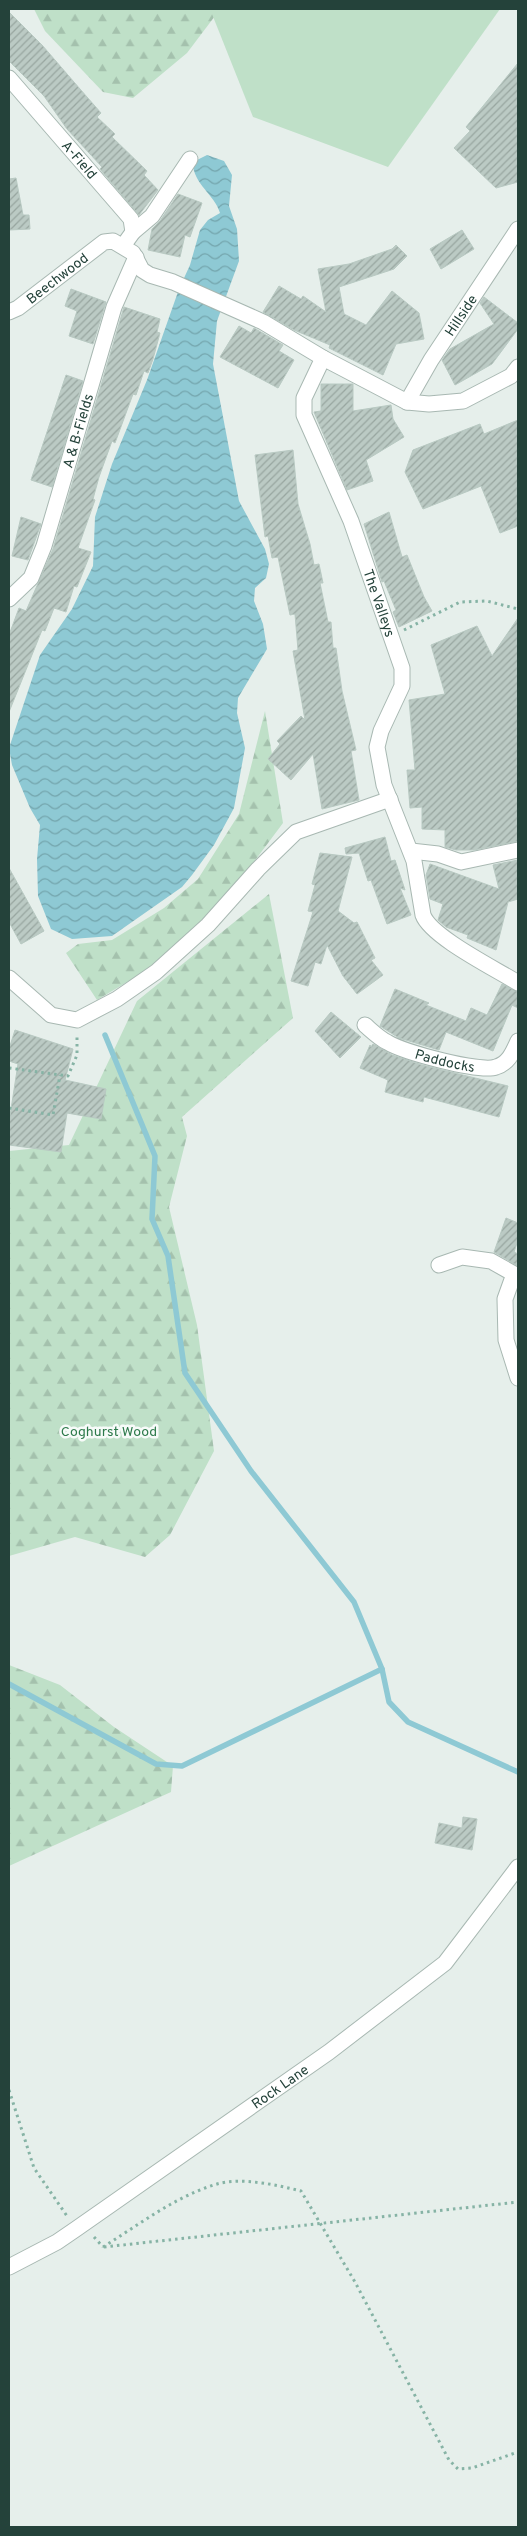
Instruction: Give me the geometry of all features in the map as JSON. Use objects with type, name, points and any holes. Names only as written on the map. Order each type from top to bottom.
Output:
[{"type":"street","name":"A-Field","points":[[9,78],[131,220],[133,232]]},
{"type":"street","points":[[190,159],[152,216],[133,232],[123,246],[136,257],[142,270],[263,322],[323,358],[407,402],[429,404],[463,401],[511,376],[518,367]]},
{"type":"street","name":"Hillside","points":[[407,402],[431,360],[518,229]]},
{"type":"street","name":"Beechwood","points":[[9,312],[18,308],[104,242],[113,240],[123,246]]},
{"type":"street","name":"A & B-Fields","points":[[9,599],[31,578],[44,546],[114,307],[136,257]]},
{"type":"street","name":"The Valleys","points":[[323,358],[304,398],[304,415],[351,521],[402,668],[402,686],[381,732],[377,747],[379,768],[414,860],[426,923],[437,934],[518,983]]},
{"type":"street","points":[[9,978],[52,1015],[77,1020],[117,998],[156,972],[208,925],[258,869],[296,832],[390,799]]},
{"type":"street","points":[[410,851],[438,854],[461,862],[518,850]]},
{"type":"street","name":"Paddocks","points":[[365,1025],[387,1043],[402,1049],[455,1064],[480,1068],[496,1067],[509,1058],[518,1041]]},
{"type":"street","points":[[438,1266],[462,1257],[491,1261],[514,1274],[505,1299],[506,1340],[518,1378]]},
{"type":"street","name":"Rock Lane","points":[[9,2267],[57,2242],[76,2229],[329,2052],[445,1963],[518,1867]]},
{"type":"path","points":[[392,637],[460,602],[487,601],[518,609]]},
{"type":"path","points":[[9,1068],[68,1076],[71,1073],[77,1054],[77,1020]]},
{"type":"path","points":[[9,1108],[53,1115],[60,1075]]},
{"type":"path","points":[[9,2090],[34,2168],[76,2229]]},
{"type":"path","points":[[518,2202],[321,2223],[103,2248],[176,2201],[219,2183],[266,2182],[301,2191],[321,2223],[450,2460],[458,2469],[472,2468],[518,2452]]},
{"type":"green space","points":[[34,9],[218,9],[218,12],[187,53],[133,98],[103,92],[45,31]]},
{"type":"green space","points":[[210,9],[500,9],[388,167],[253,117]]},
{"type":"green space","points":[[265,711],[283,823],[194,942],[97,1000],[66,953],[78,944],[112,940],[164,908],[198,879],[239,814]]},
{"type":"green space","name":"Coghurst Wood","points":[[269,894],[293,1018],[182,1117],[187,1136],[169,1207],[197,1325],[214,1451],[170,1535],[145,1557],[75,1537],[9,1556],[9,1151],[69,1145],[137,1001]]},
{"type":"green space","points":[[9,1665],[60,1685],[114,1727],[173,1766],[171,1792],[9,1866]]},
{"type":"water","points":[[207,155],[224,161],[232,175],[229,206],[237,229],[239,261],[217,321],[213,364],[239,501],[265,549],[269,564],[266,578],[255,588],[254,601],[263,624],[267,649],[238,698],[237,713],[245,748],[234,808],[214,845],[182,887],[112,936],[72,939],[51,929],[38,896],[37,859],[40,825],[30,808],[12,765],[9,748],[40,655],[72,609],[93,566],[95,517],[112,464],[147,380],[179,289],[190,265],[200,230],[208,220],[220,213],[214,200],[200,183],[194,169],[193,162]]},
{"type":"building","points":[[9,12],[42,45],[101,113],[97,117],[115,134],[112,137],[147,171],[144,175],[158,190],[139,215],[100,169],[102,167],[67,129],[44,96],[9,61]]},
{"type":"building","points":[[518,63],[518,182],[496,188],[454,148],[470,131],[466,127]]},
{"type":"building","points":[[16,178],[23,215],[29,215],[30,229],[9,230],[9,179]]},
{"type":"building","points":[[178,194],[202,203],[190,237],[185,235],[180,257],[148,250],[152,229],[160,221]]},
{"type":"building","points":[[462,230],[474,249],[441,269],[430,249]]},
{"type":"building","points":[[396,245],[407,256],[394,269],[339,287],[344,314],[366,325],[392,291],[419,313],[424,339],[396,344],[383,375],[329,348],[330,345],[294,330],[263,312],[279,286],[301,299],[303,296],[326,312],[318,269],[349,264],[392,249]]},
{"type":"building","points":[[71,289],[106,302],[93,344],[69,336],[77,311],[65,306]]},
{"type":"building","points":[[484,297],[518,323],[518,329],[492,364],[455,385],[442,360],[450,349],[494,324],[480,303]]},
{"type":"building","points":[[124,307],[160,319],[157,332],[160,333],[153,359],[148,373],[144,371],[136,395],[133,394],[115,443],[112,441],[99,477],[93,499],[95,500],[78,548],[91,552],[77,587],[74,586],[66,612],[54,608],[45,631],[42,630],[9,712],[9,635],[19,608],[26,611],[53,549]]},
{"type":"building","points":[[239,326],[251,333],[254,328],[283,345],[279,351],[294,360],[278,388],[220,357]]},
{"type":"building","points":[[66,375],[83,381],[52,487],[31,480]]},
{"type":"building","points":[[321,384],[353,384],[353,411],[391,405],[393,419],[404,437],[366,460],[373,481],[347,490],[314,412],[321,411]]},
{"type":"building","points":[[518,420],[518,526],[500,533],[481,486],[423,509],[405,472],[413,450],[480,424],[484,434]]},
{"type":"building","points":[[293,450],[298,504],[314,565],[319,564],[323,583],[320,583],[328,622],[331,622],[333,648],[336,648],[342,691],[356,750],[351,751],[359,800],[322,809],[313,754],[291,780],[268,759],[280,744],[277,741],[301,716],[305,720],[293,651],[298,650],[295,614],[290,615],[278,557],[272,558],[268,536],[265,537],[255,455]]},
{"type":"building","points":[[389,512],[402,557],[407,555],[424,597],[432,611],[399,627],[393,612],[396,610],[384,581],[382,582],[364,524]]},
{"type":"building","points":[[21,517],[41,524],[28,560],[12,556]]},
{"type":"building","points":[[518,618],[518,841],[474,850],[456,850],[445,847],[445,830],[422,829],[422,807],[410,808],[407,770],[415,770],[409,700],[445,694],[431,645],[477,626],[492,656]]},
{"type":"building","points":[[385,837],[391,861],[395,860],[405,890],[400,888],[411,915],[387,924],[371,880],[368,881],[359,853],[346,854],[345,848]]},
{"type":"building","points":[[320,853],[352,857],[338,911],[354,923],[357,922],[375,958],[371,960],[383,975],[357,994],[343,976],[327,945],[321,964],[315,962],[308,986],[291,981],[313,912],[308,911],[315,885],[312,884]]},
{"type":"building","points":[[518,860],[518,899],[508,902],[496,950],[467,938],[468,935],[446,927],[438,920],[443,904],[430,899],[426,875],[430,864],[499,889],[493,865]]},
{"type":"building","points":[[9,868],[44,931],[21,944],[9,922]]},
{"type":"building","points":[[502,984],[518,992],[518,1008],[512,1005],[493,1051],[446,1032],[439,1050],[399,1038],[380,1026],[395,989],[429,1003],[426,1005],[466,1021],[471,1008],[487,1015]]},
{"type":"building","points":[[331,1012],[361,1037],[340,1058],[315,1031]]},
{"type":"building","points":[[15,1030],[73,1049],[65,1080],[106,1089],[101,1119],[67,1113],[61,1152],[9,1145],[9,1122],[18,1064],[9,1061],[9,1049]]},
{"type":"building","points":[[373,1044],[392,1055],[422,1065],[508,1086],[499,1117],[424,1097],[423,1102],[385,1092],[388,1080],[360,1068],[370,1045],[371,1047]]},
{"type":"building","points":[[506,1218],[518,1223],[518,1240],[514,1252],[518,1254],[518,1266],[494,1252]]},
{"type":"building","points":[[463,1817],[477,1819],[472,1850],[435,1843],[439,1823],[462,1828]]},
{"type":"waterway","points":[[105,1035],[155,1156],[152,1219],[168,1256],[185,1373],[251,1471],[354,1602],[382,1669],[389,1702],[408,1722],[518,1772]]},
{"type":"waterway","points":[[9,1684],[156,1764],[182,1766],[382,1669]]}]
